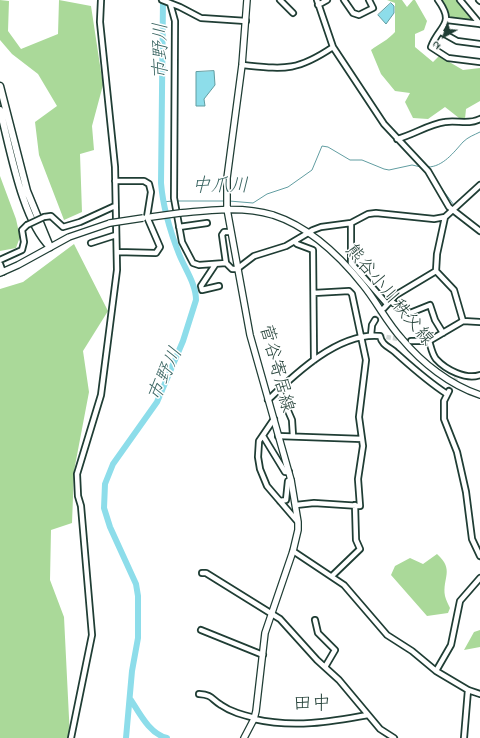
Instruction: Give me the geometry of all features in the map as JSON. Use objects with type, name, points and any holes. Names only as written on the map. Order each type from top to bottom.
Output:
[{"type":"highway","points":[[0,86],[27,191],[50,247]]},
{"type":"highway","points":[[0,110],[28,209],[41,236],[50,247]]},
{"type":"main road","name":"菅谷寄居線","points":[[244,738],[254,718],[264,655],[265,633],[293,551],[298,522],[291,480],[250,335],[227,209],[227,178],[242,65],[248,0]]},
{"type":"main road","name":"熊谷小川秩父線","points":[[2,273],[82,231],[110,223],[180,213],[227,209],[272,215],[290,221],[310,232],[359,280],[409,347],[443,376],[480,395]]},
{"type":"street","points":[[71,738],[92,635],[77,474],[101,395],[116,284],[117,252],[115,181],[100,22],[100,0]]},
{"type":"street","points":[[162,0],[201,18],[246,21]]},
{"type":"street","points":[[280,0],[292,13]]},
{"type":"street","points":[[327,0],[317,2],[333,47],[384,124],[428,171],[442,198],[452,210],[480,231]]},
{"type":"street","points":[[344,0],[353,13],[359,15],[373,8],[369,0]]},
{"type":"street","points":[[438,0],[446,13],[447,20],[432,45],[433,49],[448,58],[480,62]]},
{"type":"street","points":[[460,0],[480,24]]},
{"type":"street","points":[[169,2],[175,22],[174,198],[182,242],[193,262],[199,265],[226,263]]},
{"type":"street","points":[[447,20],[480,24]]},
{"type":"street","points":[[441,32],[457,41],[480,44]]},
{"type":"street","points":[[242,65],[276,68],[298,66],[312,61],[333,47]]},
{"type":"street","points":[[397,139],[411,136],[437,124],[447,122],[465,123],[480,119]]},
{"type":"street","points":[[115,181],[144,181],[149,184],[150,192],[147,217],[160,247],[156,253],[151,254],[117,252]]},
{"type":"street","points":[[463,321],[454,290],[436,271],[437,254],[445,217],[480,185]]},
{"type":"street","points":[[0,260],[22,250],[24,242],[22,230],[27,225],[44,217],[51,216],[59,225],[66,227],[115,206]]},
{"type":"street","points":[[230,232],[224,232],[222,235],[226,263],[232,269],[237,269],[254,256],[295,242],[321,227],[351,223],[368,214],[376,213],[434,219],[445,217]]},
{"type":"street","points":[[180,227],[206,223]]},
{"type":"street","points":[[351,223],[351,263],[387,304],[410,313],[430,305],[435,320],[443,333]]},
{"type":"street","points":[[91,243],[116,235]]},
{"type":"street","points":[[295,242],[313,250],[314,360]]},
{"type":"street","points":[[0,264],[2,273]]},
{"type":"street","points":[[215,265],[202,286],[202,290],[219,286]]},
{"type":"street","points":[[387,304],[403,290],[436,271]]},
{"type":"street","points":[[296,505],[314,503],[360,506],[358,479],[363,446],[359,417],[366,360],[361,336],[350,292],[314,293]]},
{"type":"street","points":[[371,335],[372,325],[375,320]]},
{"type":"street","points":[[411,341],[429,341],[463,321],[480,322]]},
{"type":"street","points":[[268,400],[314,360],[336,347],[361,336],[380,336],[384,345],[396,353],[427,381],[448,393],[444,401],[444,419],[455,445],[460,465],[472,539],[480,556]]},
{"type":"street","points":[[429,341],[432,352],[437,359],[458,376],[471,377],[480,375]]},
{"type":"street","points":[[279,390],[292,420],[293,436]]},
{"type":"street","points":[[274,419],[257,446],[260,469],[267,486],[298,522]]},
{"type":"street","points":[[263,436],[285,472],[288,472]]},
{"type":"street","points":[[278,436],[362,439]]},
{"type":"street","points":[[280,501],[286,500],[288,481],[291,480]]},
{"type":"street","points":[[332,576],[360,549],[356,540],[355,505]]},
{"type":"street","points":[[293,551],[332,576],[351,592],[387,635],[412,651],[436,671],[468,690],[480,694]]},
{"type":"street","points":[[202,573],[206,573],[256,605],[272,613],[339,680],[380,729],[394,738]]},
{"type":"street","points":[[436,671],[451,645],[460,601],[480,578]]},
{"type":"street","points":[[315,620],[318,633],[335,650],[325,667]]},
{"type":"street","points":[[200,630],[264,655]]},
{"type":"street","points":[[464,738],[468,690]]},
{"type":"street","points":[[199,694],[211,696],[220,705],[232,711],[254,718],[284,724],[306,724],[368,715]]},
{"type":"green space","points":[[0,0],[9,1],[8,31],[21,49],[58,34],[59,0],[91,6],[103,85],[92,126],[94,150],[80,154],[82,212],[64,220],[39,155],[35,122],[57,106],[38,74],[12,54],[0,40]]},
{"type":"green space","points":[[387,0],[402,0],[407,7],[413,0],[415,0],[427,21],[424,30],[415,34],[415,47],[433,62],[439,56],[463,70],[480,68],[480,101],[466,109],[465,119],[459,118],[445,107],[428,119],[413,118],[405,102],[410,93],[395,91],[381,74],[371,50],[395,32],[395,3]]},
{"type":"green space","points":[[439,0],[458,0],[476,22],[450,19]]},
{"type":"green space","points":[[0,176],[16,219],[20,237],[16,248],[0,251]]},
{"type":"green space","points":[[74,244],[108,311],[83,351],[89,392],[74,471],[72,523],[51,530],[50,580],[64,617],[70,738],[0,738],[0,289],[23,282]]},
{"type":"green space","points":[[437,554],[447,570],[445,596],[450,608],[448,613],[427,616],[391,575],[395,566],[410,558],[423,564]]},
{"type":"green space","points":[[480,630],[480,647],[464,650],[474,632]]},
{"type":"water","points":[[391,3],[394,6],[394,13],[386,24],[378,15]]},
{"type":"water","points":[[214,71],[215,85],[204,99],[205,106],[196,106],[196,72]]},
{"type":"waterway","name":"市野川","points":[[126,738],[132,671],[138,638],[138,596],[136,584],[110,527],[104,508],[105,484],[113,464],[157,402],[183,341],[196,300],[196,294],[192,282],[179,254],[170,228],[165,210],[161,183],[163,0]]},
{"type":"waterway","points":[[428,167],[443,162],[465,140],[480,132]]},
{"type":"waterway","name":"中爪川","points":[[229,201],[253,203],[267,194],[288,187],[312,170],[322,146],[328,147],[350,160],[362,160],[384,169],[389,170],[412,165],[421,167]]},
{"type":"waterway","name":"中爪川","points":[[429,168],[437,183]]},
{"type":"waterway","name":"中爪川","points":[[439,185],[454,205]]},
{"type":"waterway","name":"中爪川","points":[[457,209],[480,189]]},
{"type":"waterway","name":"中爪川","points":[[162,202],[173,201]]},
{"type":"waterway","name":"中爪川","points":[[177,201],[225,201]]},
{"type":"waterway","points":[[131,700],[151,728],[161,736],[167,738]]},
{"type":"tunnel","points":[[375,320],[383,309]]},
{"type":"tunnel","points":[[380,336],[411,341]]},
{"type":"tunnel","points":[[449,391],[456,378]]},
{"type":"district","name":"田中","points":[[312,706]]}]
